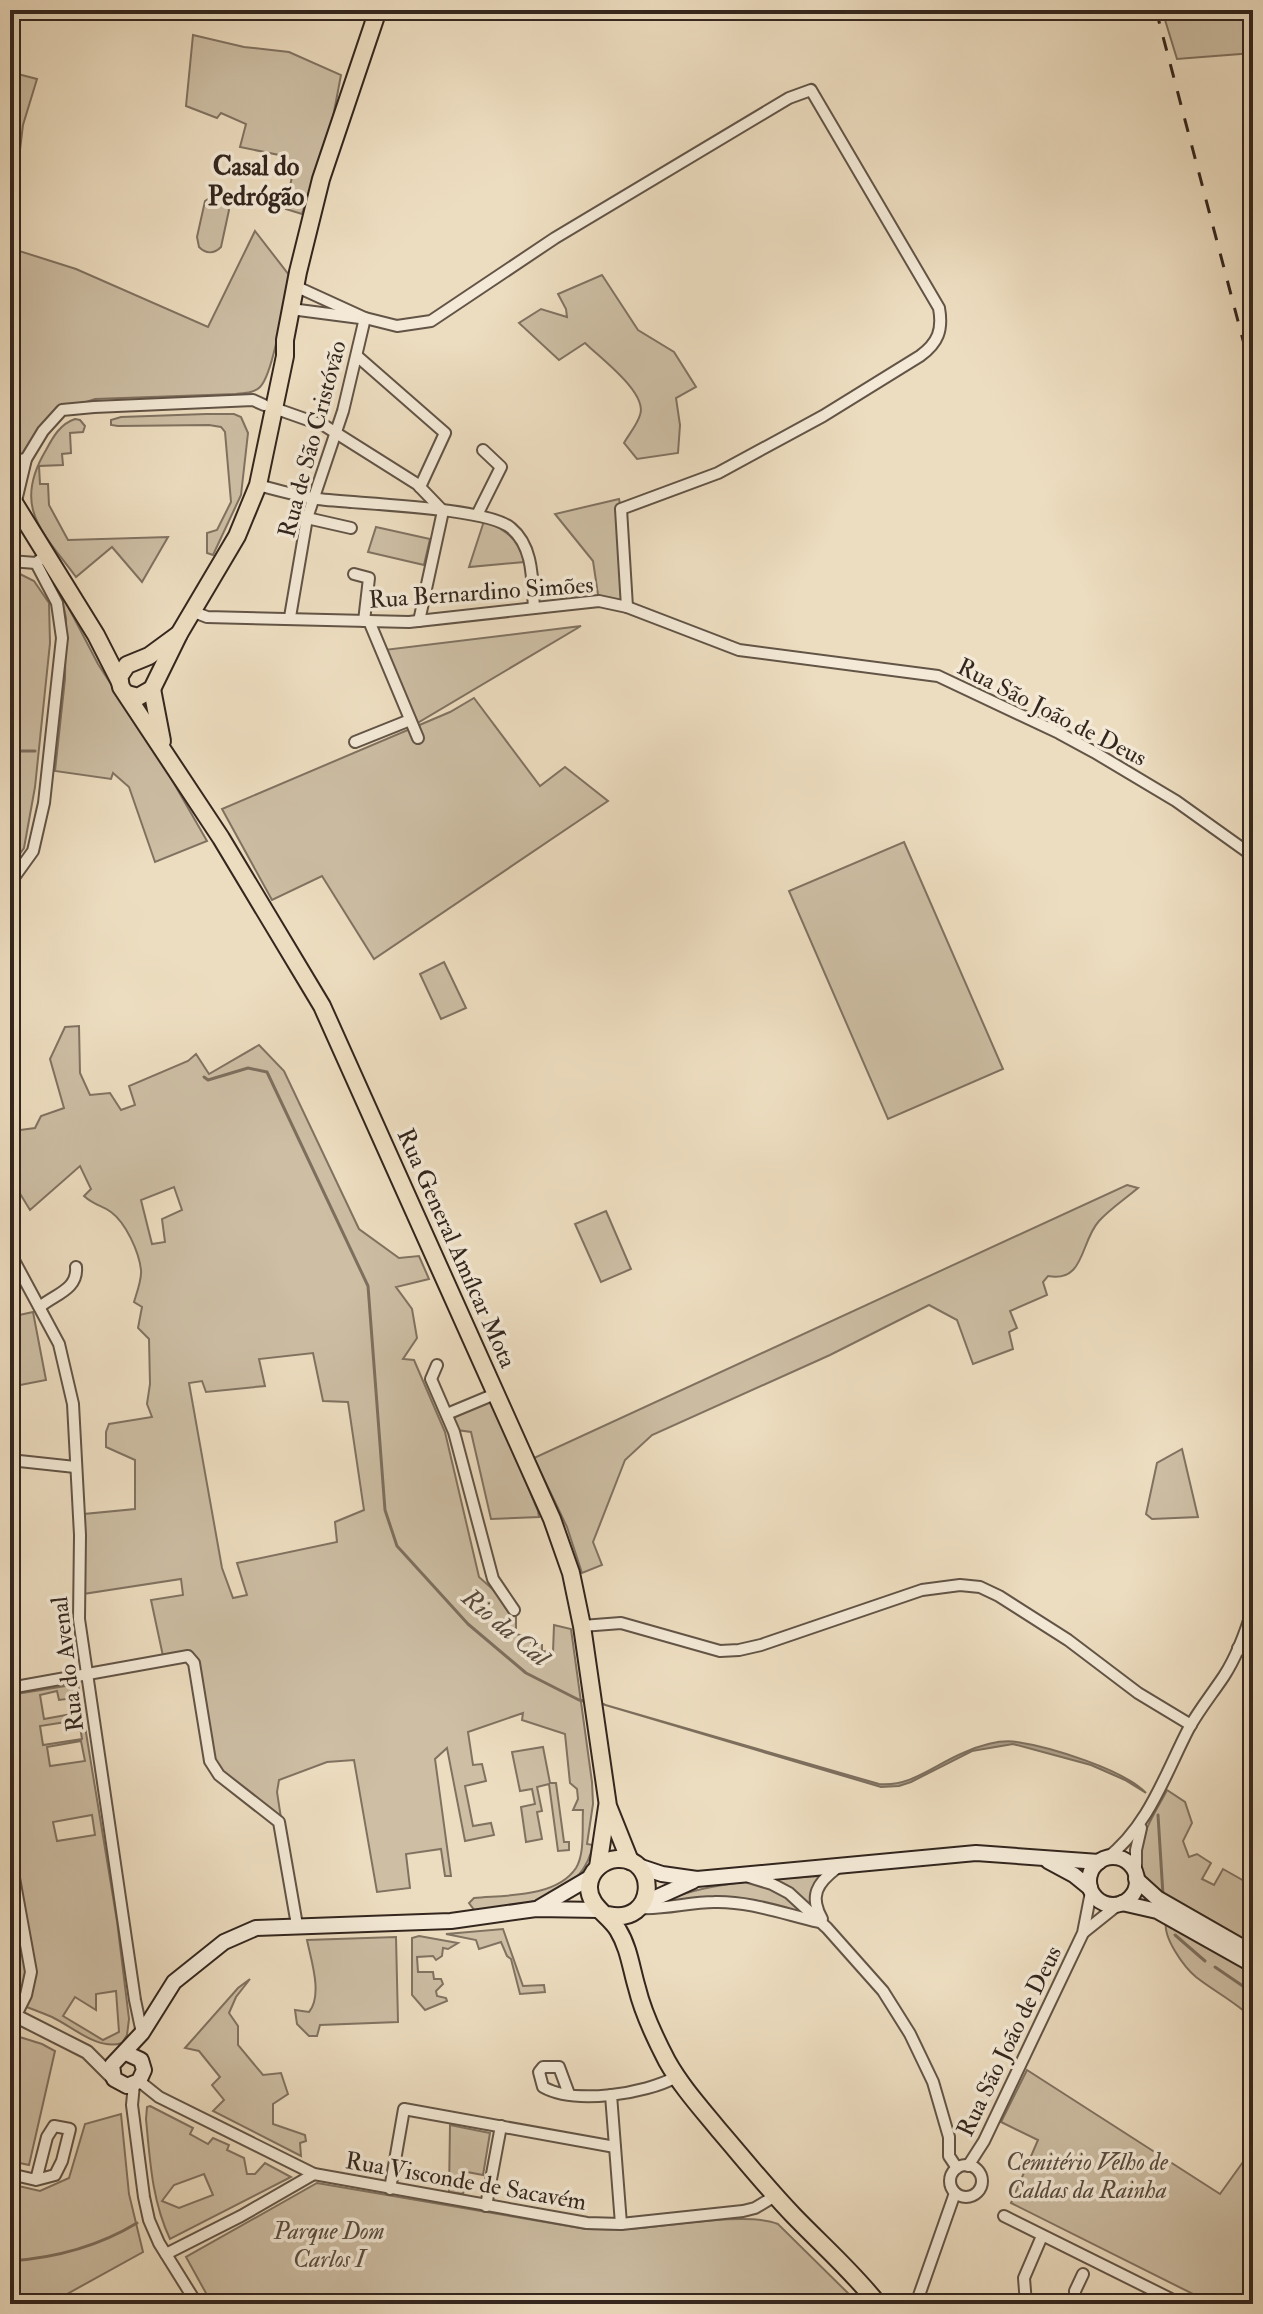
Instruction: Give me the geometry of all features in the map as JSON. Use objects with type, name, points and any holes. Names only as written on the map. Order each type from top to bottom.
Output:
[{"type":"main road","points":[[179,634],[123,668],[123,688],[138,697],[153,685],[179,634],[227,556],[256,489],[254,455],[269,407],[328,152],[378,10]]},
{"type":"main road","name":"Rua General Amílcar Mota","points":[[13,501],[42,558],[96,635],[123,688],[221,838],[322,1006],[389,1152],[561,1542],[582,1626],[608,1806]]},
{"type":"main road","points":[[96,635],[135,662],[149,666],[153,685]]},
{"type":"main road","name":"Rua General Amílcar Mota","points":[[153,685],[163,747]]},
{"type":"main road","points":[[608,1806],[634,1863],[647,1880],[648,1889],[639,1908],[628,1950]]},
{"type":"main road","points":[[608,1806],[590,1895],[628,1950],[640,1999],[676,2077],[775,2196],[878,2304]]},
{"type":"main road","points":[[536,1909],[614,1859],[662,1874],[697,1879],[976,1853],[1125,1861],[1157,1898],[1253,1953]]},
{"type":"main road","points":[[1044,1859],[1074,1875],[1101,1902],[1157,1911],[1253,1965]]},
{"type":"main road","points":[[1091,1890],[1090,1874],[1102,1860]]},
{"type":"main road","points":[[1120,1904],[1133,1893],[1136,1877]]},
{"type":"main road","points":[[127,2082],[112,2065],[142,2033],[174,1982],[224,1942],[256,1928],[451,1921],[536,1909],[604,1912],[622,1916],[665,1892],[697,1879]]},
{"type":"main road","name":"Rua do Avenal","points":[[127,2082],[144,2070],[141,2060],[142,2033]]},
{"type":"main road","points":[[121,2055],[141,2060]]},
{"type":"street","points":[[291,309],[365,318],[397,326],[431,321],[609,205],[789,98],[811,90],[939,308],[942,325],[938,338],[920,356],[773,445],[718,473],[621,509],[627,607]]},
{"type":"street","points":[[295,286],[365,318]]},
{"type":"street","name":"Rua de São Cristóvão","points":[[290,617],[307,518],[336,434],[365,318]]},
{"type":"street","points":[[357,356],[445,433],[420,487]]},
{"type":"street","points":[[13,501],[26,459],[43,431],[62,410],[243,402],[257,408],[269,407],[325,426],[420,487],[443,511]]},
{"type":"street","points":[[477,515],[501,467],[483,450]]},
{"type":"street","points":[[10,462],[26,459]]},
{"type":"street","points":[[256,489],[477,515],[510,526],[523,541],[530,560],[534,608]]},
{"type":"street","points":[[419,621],[443,511]]},
{"type":"street","points":[[307,518],[351,528]]},
{"type":"street","points":[[10,561],[21,564],[42,558],[57,603],[62,638],[44,803],[33,851],[10,883]]},
{"type":"street","points":[[354,574],[369,578],[366,621],[418,738]]},
{"type":"street","name":"Rua Bernardino Simões","points":[[194,612],[207,617],[419,621],[599,601],[627,607]]},
{"type":"street","name":"Rua São João de Deus","points":[[627,607],[739,650],[938,676],[1094,752],[1176,801],[1253,856]]},
{"type":"street","points":[[355,742],[410,720]]},
{"type":"street","name":"Rua do Avenal","points":[[10,1253],[59,1344],[73,1404],[80,1535],[79,1619],[142,2033]]},
{"type":"street","points":[[41,1306],[71,1287],[76,1267]]},
{"type":"street","points":[[437,1365],[431,1379],[454,1432],[493,1579],[514,1610]]},
{"type":"street","points":[[447,1414],[495,1394]]},
{"type":"street","points":[[10,1460],[75,1467]]},
{"type":"street","points":[[582,1626],[621,1623],[701,1647],[739,1650],[922,1590],[960,1585],[980,1587],[1068,1640],[1138,1693],[1191,1725]]},
{"type":"street","points":[[1102,1860],[1124,1846],[1142,1822],[1191,1725],[1225,1675],[1253,1608]]},
{"type":"street","points":[[1238,1648],[1253,1653]]},
{"type":"street","points":[[10,1688],[188,1656],[194,1663],[210,1761],[219,1775],[279,1822],[297,1925]]},
{"type":"street","points":[[1136,1877],[1136,1850],[1142,1822]]},
{"type":"street","points":[[10,1856],[31,1972],[26,1995],[13,2014],[87,2052],[127,2082],[314,2174]]},
{"type":"street","points":[[824,1925],[815,1907],[814,1897],[822,1878],[837,1868]]},
{"type":"street","points":[[747,1876],[789,1893],[824,1925],[883,1991],[910,2034],[933,2082],[949,2137],[949,2156],[962,2167],[976,2169],[981,2177],[979,2190],[967,2197],[955,2193]]},
{"type":"street","points":[[1083,1933],[1091,1890]]},
{"type":"street","points":[[639,1908],[717,1902],[755,1906],[824,1925]]},
{"type":"street","points":[[1083,1933],[1120,1904]]},
{"type":"street","name":"Rua São João de Deus","points":[[962,2167],[978,2152],[1083,1933]]},
{"type":"street","points":[[87,2052],[121,2055]]},
{"type":"street","points":[[569,2094],[611,2095],[665,2083],[676,2077]]},
{"type":"street","points":[[127,2082],[149,2220],[197,2304]]},
{"type":"street","points":[[611,2095],[621,2224]]},
{"type":"street","points":[[390,2189],[404,2109],[615,2147]]},
{"type":"street","points":[[10,2174],[36,2180],[55,2175],[69,2138],[70,2129],[66,2126],[54,2126],[47,2137],[36,2180]]},
{"type":"street","points":[[486,2206],[501,2126]]},
{"type":"street","points":[[916,2303],[955,2193],[950,2180],[962,2167]]},
{"type":"street","name":"Rua Visconde de Sacavém","points":[[166,2254],[314,2174],[560,2220],[621,2224],[743,2211],[775,2196]]},
{"type":"street","points":[[1004,2216],[1181,2304]]},
{"type":"street","points":[[1026,2304],[1024,2278],[1042,2236]]},
{"type":"street","points":[[1075,2304],[1075,2291],[1083,2274]]},
{"type":"green space","points":[[1162,10],[1253,10],[1253,53],[1177,59]]},
{"type":"green space","points":[[193,35],[244,47],[289,52],[341,75],[333,117],[302,214],[286,209],[294,165],[279,155],[240,147],[246,124],[221,113],[217,118],[186,106]]},
{"type":"green space","points":[[10,72],[37,79],[23,125],[10,233]]},
{"type":"green space","points":[[214,195],[224,197],[229,210],[221,247],[210,252],[199,247],[197,237],[205,201]]},
{"type":"green space","points":[[255,231],[289,275],[270,367],[260,387],[252,392],[236,394],[95,399],[62,410],[26,459],[10,461],[10,248],[76,269],[208,327]]},
{"type":"green space","points":[[602,275],[638,330],[674,352],[696,387],[676,398],[680,425],[678,453],[637,459],[624,443],[635,426],[641,406],[630,387],[585,343],[559,360],[519,323],[541,309],[567,317],[558,294]]},
{"type":"green space","points":[[206,414],[241,417],[248,433],[241,495],[213,555],[207,553],[207,533],[217,530],[231,502],[225,432],[221,427],[209,425],[111,425],[111,420],[121,417]]},
{"type":"green space","points":[[75,419],[85,426],[83,432],[70,433],[71,453],[62,454],[63,465],[39,466],[40,484],[48,484],[49,505],[68,540],[168,537],[142,582],[112,547],[76,577],[52,546],[36,518],[32,487],[36,470],[58,432]]},
{"type":"green space","points":[[619,499],[627,607],[599,601],[593,561],[555,514]]},
{"type":"green space","points":[[484,521],[510,536],[519,547],[524,562],[469,567]]},
{"type":"green space","points":[[376,527],[430,539],[424,565],[368,552]]},
{"type":"green space","points":[[10,569],[34,581],[49,603],[50,643],[35,787],[24,848],[10,867]]},
{"type":"green space","points":[[49,570],[98,664],[164,766],[207,841],[155,862],[129,787],[113,773],[111,779],[55,771],[65,679],[66,618],[62,600],[46,572]]},
{"type":"green space","points":[[581,626],[414,725],[384,650]]},
{"type":"green space","points":[[474,698],[540,786],[565,767],[608,801],[374,959],[322,876],[272,900],[222,809],[450,712]]},
{"type":"green space","points":[[904,842],[1003,1069],[888,1119],[789,891]]},
{"type":"green space","points":[[444,962],[466,1008],[441,1019],[420,974]]},
{"type":"green space","points":[[79,1026],[80,1073],[90,1095],[110,1093],[121,1110],[135,1105],[129,1086],[188,1061],[196,1054],[209,1074],[259,1045],[284,1071],[359,1229],[399,1258],[419,1256],[429,1279],[396,1287],[412,1309],[417,1338],[403,1359],[414,1360],[445,1432],[479,1577],[516,1610],[516,1634],[531,1638],[531,1645],[542,1645],[542,1651],[553,1652],[554,1625],[571,1629],[592,1782],[593,1804],[587,1844],[593,1845],[586,1864],[563,1889],[547,1897],[512,1906],[475,1911],[469,1903],[474,1898],[543,1890],[567,1878],[576,1868],[582,1848],[583,1810],[573,1810],[578,1799],[577,1789],[570,1783],[565,1734],[522,1720],[523,1713],[468,1732],[473,1765],[482,1764],[486,1781],[465,1786],[473,1826],[491,1823],[494,1835],[465,1841],[447,1748],[435,1759],[451,1876],[445,1876],[441,1849],[406,1854],[410,1888],[377,1892],[354,1760],[327,1762],[279,1780],[277,1792],[281,1818],[220,1773],[214,1759],[197,1661],[163,1656],[151,1600],[183,1595],[181,1579],[83,1594],[84,1514],[135,1509],[135,1460],[106,1447],[109,1424],[152,1417],[147,1404],[149,1339],[138,1328],[142,1307],[134,1302],[141,1270],[127,1230],[111,1212],[84,1196],[91,1189],[80,1166],[30,1210],[16,1187],[10,1185],[10,1167],[14,1163],[12,1131],[35,1128],[41,1116],[64,1108],[50,1059],[65,1027]],"holes":[[[174,1187],[182,1210],[162,1219],[165,1242],[152,1244],[141,1200]],[[313,1353],[323,1401],[348,1402],[364,1510],[335,1522],[337,1542],[237,1563],[247,1595],[233,1598],[222,1568],[189,1383],[202,1381],[206,1392],[265,1386],[259,1359]]]},
{"type":"green space","points":[[1127,1185],[1138,1188],[1099,1221],[1075,1267],[1060,1277],[1048,1276],[1043,1282],[1047,1295],[1010,1311],[1017,1328],[1009,1332],[1013,1349],[973,1364],[957,1320],[929,1305],[830,1355],[652,1435],[625,1460],[593,1542],[602,1565],[582,1573],[567,1527],[534,1458]]},
{"type":"green space","points":[[606,1211],[631,1269],[601,1282],[575,1224]]},
{"type":"green space","points":[[33,1312],[46,1380],[10,1387],[10,1317]]},
{"type":"green space","points":[[492,1401],[539,1517],[491,1519],[471,1432],[457,1430],[452,1418]]},
{"type":"green space","points":[[1182,1449],[1198,1517],[1152,1519],[1146,1514],[1157,1463]]},
{"type":"green space","points":[[78,1684],[117,1921],[129,2019],[127,2035],[122,2043],[113,2045],[95,2041],[52,2017],[10,2001],[13,1978],[10,1977],[10,1883],[20,1881],[10,1825],[10,1695]],"holes":[[[57,1691],[59,1700],[74,1698],[77,1713],[44,1719],[40,1695]],[[79,1720],[82,1739],[43,1745],[40,1726]],[[81,1741],[85,1761],[50,1766],[47,1747]],[[92,1815],[95,1835],[57,1841],[53,1822]],[[116,1991],[119,2032],[103,2040],[63,2016],[75,1997],[96,2010],[96,1994]]]},
{"type":"green space","points":[[543,1747],[550,1783],[556,1783],[564,1842],[569,1842],[569,1850],[558,1851],[549,1784],[537,1787],[542,1811],[537,1812],[542,1839],[526,1842],[521,1807],[535,1804],[532,1789],[520,1791],[512,1752]]},
{"type":"green space","points":[[1167,1790],[1185,1802],[1192,1823],[1183,1841],[1189,1857],[1197,1854],[1211,1863],[1202,1879],[1214,1885],[1223,1869],[1253,1886],[1253,1949],[1168,1902],[1146,1880],[1141,1864],[1144,1836]]},
{"type":"green space","points":[[820,1876],[811,1895],[812,1907],[799,1912],[754,1900],[663,1902],[719,1886]]},
{"type":"green space","points":[[1166,1922],[1253,1972],[1253,2019],[1191,1972],[1171,1944]]},
{"type":"green space","points":[[503,1929],[523,1986],[544,1985],[545,1992],[520,1994],[511,1959],[501,1942],[479,1949],[476,1940],[446,1934]]},
{"type":"green space","points":[[419,1936],[458,1943],[448,1949],[443,1948],[442,1956],[436,1960],[433,1956],[417,1957],[418,1972],[433,1972],[434,1979],[441,1979],[443,1984],[436,1991],[437,1996],[447,2001],[425,2010],[412,1995],[412,1938]]},
{"type":"green space","points":[[396,1937],[398,2022],[320,2025],[317,2036],[309,2036],[297,2024],[295,2010],[309,2012],[315,1996],[315,1977],[307,1940]]},
{"type":"green space","points":[[250,1979],[236,1997],[229,2013],[238,2026],[238,2045],[263,2075],[281,2073],[288,2094],[273,2104],[273,2124],[305,2135],[306,2141],[300,2143],[301,2156],[213,2111],[224,2100],[212,2085],[220,2077],[199,2051],[185,2048],[238,1988]]},
{"type":"green space","points":[[10,2034],[55,2051],[29,2165],[10,2161]]},
{"type":"green space","name":"Cemitério Velho de Caldas da Rainha","points":[[1027,2070],[1220,2194],[1253,2148],[1253,2304],[1213,2304],[1011,2203],[1038,2140],[1001,2122]]},
{"type":"green space","points":[[147,2107],[193,2128],[190,2134],[208,2144],[213,2138],[229,2145],[227,2150],[244,2158],[247,2174],[255,2174],[265,2163],[291,2177],[170,2239],[159,2210],[153,2180]],"holes":[[[204,2174],[213,2195],[179,2208],[162,2201],[174,2185]]]},
{"type":"green space","points":[[121,2114],[129,2194],[143,2252],[49,2304],[10,2304],[10,2184],[40,2191],[69,2178],[85,2124]]},
{"type":"green space","points":[[450,2125],[490,2133],[483,2175],[467,2172],[463,2194],[449,2192]]},
{"type":"green space","name":"Parque Dom Carlos I","points":[[317,2183],[586,2229],[630,2229],[727,2219],[764,2220],[778,2224],[859,2304],[212,2304],[186,2257]]},
{"type":"shaded area","points":[[602,1704],[879,1784],[902,1782],[975,1748],[1010,1741],[1085,1760],[1121,1776],[1146,1793],[1091,1765],[1013,1744],[972,1751],[911,1782],[881,1787]]},
{"type":"waterway","name":"Rio da Cal","points":[[10,751],[35,751]]},
{"type":"waterway","name":"Rio da Cal","points":[[204,1077],[208,1080],[248,1068],[267,1072],[368,1286],[385,1510],[397,1546],[468,1624],[526,1673],[588,1702]]},
{"type":"waterway","points":[[1158,1815],[1163,1895]]},
{"type":"waterway","points":[[1175,1935],[1205,1961]]},
{"type":"waterway","points":[[1215,1967],[1253,1993]]},
{"type":"waterway","points":[[10,2261],[76,2250],[137,2223]]},
{"type":"railway","points":[[1156,10],[1253,378]]},
{"type":"district","name":"Casal do Pedrógão","points":[[256,181]]}]
